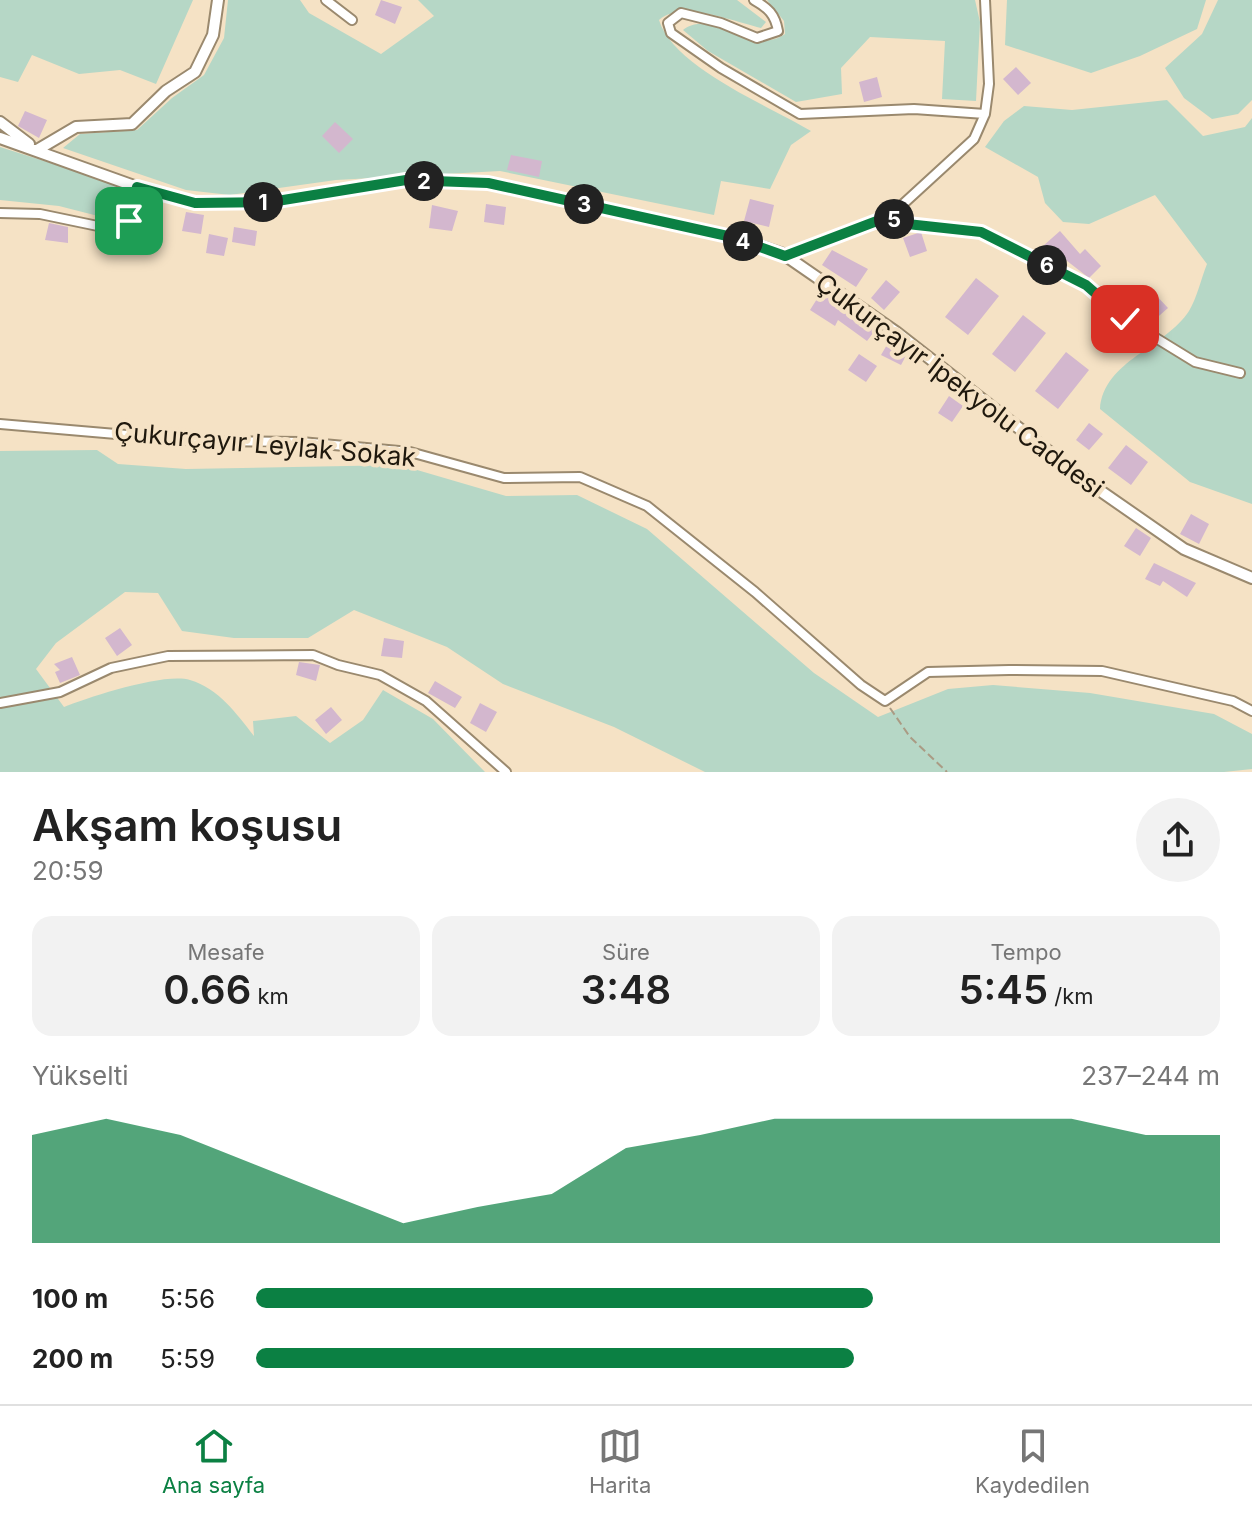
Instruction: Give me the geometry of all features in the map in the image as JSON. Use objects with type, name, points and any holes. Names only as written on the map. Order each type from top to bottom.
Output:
[{"type":"street","points":[[0,122],[37,150],[76,127],[132,124],[166,91],[195,72],[213,35],[218,0]]},
{"type":"street","points":[[326,0],[352,20]]},
{"type":"street","points":[[754,0],[768,8],[776,20],[778,31],[770,36],[757,38],[721,23],[681,13],[668,23],[671,33],[721,68],[800,114],[914,109],[985,114]]},
{"type":"street","points":[[785,256],[890,216],[974,139],[985,114],[989,40],[985,0]]},
{"type":"street","name":"Çukurçayır İpekyolu Caddesi","points":[[0,138],[137,187],[195,203],[271,202],[406,180],[488,183],[732,237],[785,256],[896,332],[1089,483],[1184,549],[1252,578]]},
{"type":"street","points":[[0,213],[40,214],[117,230],[129,221],[137,187]]},
{"type":"street","points":[[890,216],[898,223],[981,232],[1086,285],[1136,327],[1195,362],[1240,373]]},
{"type":"street","name":"Çukurçayır Leylak Sokak","points":[[0,424],[197,441],[317,443],[410,452],[504,478],[580,477],[647,506],[755,592],[861,685],[885,701]]},
{"type":"street","points":[[0,703],[60,692],[111,668],[168,656],[313,655],[338,665],[380,675],[426,701],[506,772]]},
{"type":"street","points":[[885,701],[928,672],[1102,671],[1233,701],[1252,711]]},
{"type":"path","points":[[885,701],[910,737],[947,772]]},
{"type":"green space","points":[[0,0],[193,0],[156,84],[120,70],[79,74],[32,55],[18,82],[0,77]]},
{"type":"green space","points":[[228,0],[300,0],[309,13],[381,54],[434,16],[418,0],[737,0],[766,22],[761,28],[693,12],[669,14],[659,20],[668,37],[702,69],[811,131],[791,145],[770,189],[721,181],[714,215],[500,171],[336,180],[230,195],[186,190],[63,148],[80,134],[137,130],[172,98],[204,75],[224,38]]},
{"type":"green space","points":[[767,0],[975,0],[980,22],[976,101],[942,99],[945,41],[870,37],[841,68],[842,94],[796,102],[708,51],[683,30],[705,24],[744,37],[772,40],[785,34],[784,21]]},
{"type":"green space","points":[[1007,0],[1206,0],[1197,29],[1140,56],[1091,73],[1005,45]]},
{"type":"green space","points":[[1218,0],[1252,0],[1252,100],[1238,114],[1212,119],[1184,98],[1165,68],[1202,34]]},
{"type":"green space","points":[[1167,100],[1203,136],[1245,127],[1252,118],[1252,504],[1190,482],[1100,409],[1104,392],[1112,378],[1123,366],[1179,324],[1189,311],[1207,264],[1155,195],[1089,224],[1063,222],[1045,203],[1038,177],[985,147],[1004,121],[1024,106],[1072,110]]},
{"type":"green space","points":[[0,147],[123,186],[130,194],[123,217],[102,217],[59,206],[0,200]]},
{"type":"green space","points":[[97,450],[118,464],[186,469],[400,465],[506,496],[577,495],[647,529],[814,673],[878,717],[948,689],[993,685],[1090,693],[1214,714],[1252,734],[1252,769],[1224,772],[705,772],[614,727],[503,684],[447,647],[354,610],[308,638],[234,638],[182,631],[158,593],[125,592],[56,643],[36,669],[64,707],[146,682],[178,678],[210,689],[254,736],[253,721],[296,716],[330,743],[363,720],[383,690],[433,719],[485,772],[0,772],[0,451]]},
{"type":"building","points":[[381,0],[402,7],[395,24],[375,15]]},
{"type":"building","points":[[1016,67],[1031,83],[1018,95],[1003,79]]},
{"type":"building","points":[[877,77],[882,97],[864,102],[859,82]]},
{"type":"building","points":[[25,111],[47,120],[39,138],[18,126]]},
{"type":"building","points":[[335,122],[353,139],[339,153],[322,136]]},
{"type":"building","points":[[511,155],[542,161],[539,177],[507,170]]},
{"type":"building","points":[[750,199],[774,205],[769,227],[744,221]]},
{"type":"building","points":[[142,202],[157,206],[150,228],[136,223]]},
{"type":"building","points":[[486,204],[506,207],[504,225],[484,222]]},
{"type":"building","points":[[432,205],[458,211],[452,231],[429,228]]},
{"type":"building","points":[[186,212],[204,215],[201,234],[182,231]]},
{"type":"building","points":[[49,223],[68,227],[68,243],[45,240]]},
{"type":"building","points":[[234,227],[257,231],[255,246],[232,242]]},
{"type":"building","points":[[1060,231],[1080,254],[1085,249],[1101,266],[1089,278],[1062,257],[1057,261],[1043,246]]},
{"type":"building","points":[[921,232],[927,251],[910,257],[903,238]]},
{"type":"building","points":[[209,234],[228,238],[224,256],[206,253]]},
{"type":"building","points":[[832,250],[868,269],[856,287],[822,265]]},
{"type":"building","points":[[976,278],[999,296],[968,335],[945,317]]},
{"type":"building","points":[[886,280],[900,292],[884,310],[871,298]]},
{"type":"building","points":[[822,291],[877,328],[867,341],[838,320],[835,326],[810,310]]},
{"type":"building","points":[[1154,293],[1168,308],[1152,322],[1138,307]]},
{"type":"building","points":[[1023,315],[1046,333],[1015,372],[992,354]]},
{"type":"building","points":[[891,338],[908,352],[901,365],[881,355]]},
{"type":"building","points":[[1066,352],[1089,370],[1058,409],[1035,391]]},
{"type":"building","points":[[859,354],[877,366],[866,382],[848,370]]},
{"type":"building","points":[[949,396],[963,406],[952,422],[938,413]]},
{"type":"building","points":[[1089,423],[1103,434],[1089,450],[1076,440]]},
{"type":"building","points":[[1126,445],[1148,462],[1131,485],[1108,468]]},
{"type":"building","points":[[1191,514],[1209,524],[1199,544],[1180,534]]},
{"type":"building","points":[[1136,528],[1151,538],[1140,556],[1124,546]]},
{"type":"building","points":[[1154,563],[1196,583],[1187,597],[1163,581],[1160,586],[1145,579]]},
{"type":"building","points":[[120,628],[132,645],[117,656],[105,638]]},
{"type":"building","points":[[384,638],[404,641],[402,658],[381,656]]},
{"type":"building","points":[[72,657],[80,675],[60,683],[55,672],[60,670],[54,664]]},
{"type":"building","points":[[299,662],[320,665],[316,681],[296,675]]},
{"type":"building","points":[[435,681],[462,697],[455,708],[428,693]]},
{"type":"building","points":[[480,703],[497,712],[486,732],[470,723]]},
{"type":"building","points":[[331,707],[342,720],[326,734],[315,720]]},
{"type":"route","points":[[129,221],[137,187],[195,203],[271,202],[406,180],[488,183],[732,237],[785,256],[890,216],[898,223],[981,232],[1086,285],[1125,319]]}]
